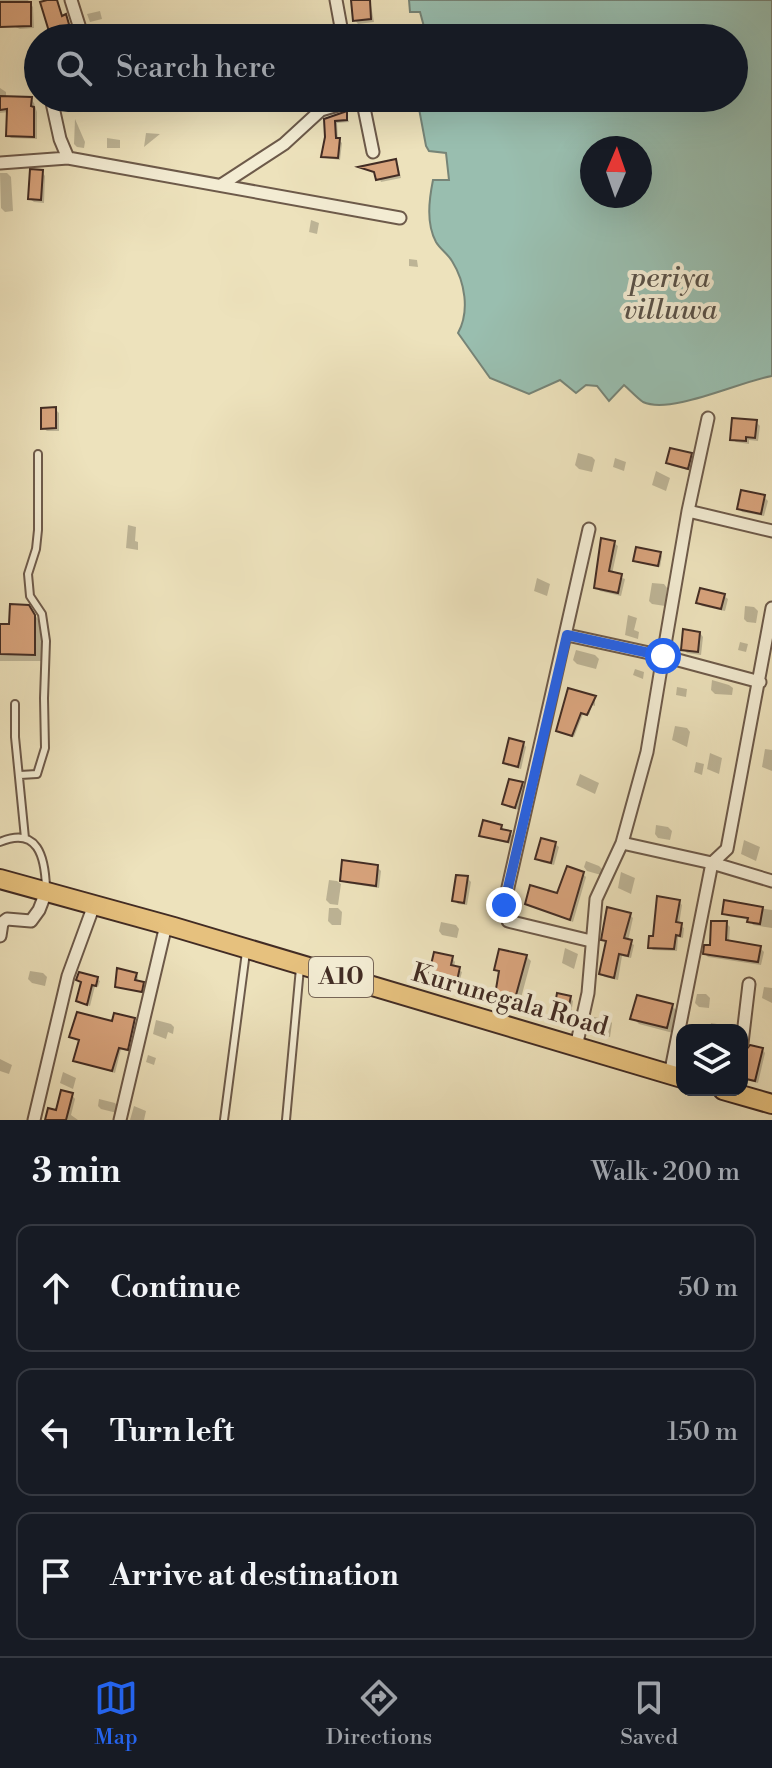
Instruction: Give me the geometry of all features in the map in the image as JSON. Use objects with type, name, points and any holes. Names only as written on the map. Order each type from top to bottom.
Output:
[{"type":"highway","name":"Kurunegala Road","points":[[0,879],[166,925],[676,1077]]},
{"type":"highway","points":[[747,1096],[772,1104]]},
{"type":"street","points":[[71,0],[79,24]]},
{"type":"street","points":[[336,0],[340,24]]},
{"type":"street","points":[[54,112],[68,158]]},
{"type":"street","points":[[221,185],[284,144],[319,112]]},
{"type":"street","points":[[365,112],[373,152]]},
{"type":"street","points":[[0,163],[68,158],[400,218]]},
{"type":"street","points":[[576,1047],[588,993],[596,899],[622,843],[647,752],[688,511],[708,418]]},
{"type":"street","points":[[688,511],[772,531]]},
{"type":"street","points":[[589,529],[504,905],[508,921],[591,941]]},
{"type":"street","points":[[685,1024],[712,863],[727,849],[772,608]]},
{"type":"street","points":[[567,635],[760,682]]},
{"type":"street","points":[[622,843],[712,863],[772,881]]},
{"type":"street","points":[[0,936],[2,923],[7,919],[31,921],[46,891]]},
{"type":"street","points":[[34,1120],[68,976],[94,905]]},
{"type":"street","points":[[120,1120],[166,925]]},
{"type":"street","points":[[744,1024],[749,984]]},
{"type":"lane","points":[[20,775],[37,774],[45,748],[46,641],[42,614],[30,596],[28,574],[38,530],[38,454]]},
{"type":"lane","points":[[15,704],[15,737],[25,838]]},
{"type":"lane","points":[[0,842],[25,838],[36,844],[43,858],[46,891]]},
{"type":"lane","points":[[224,1120],[247,949]]},
{"type":"lane","points":[[286,1120],[300,965]]},
{"type":"water","name":"periya villuwa","points":[[409,0],[772,0],[772,376],[688,401],[655,405],[643,402],[624,385],[609,401],[597,386],[586,385],[576,393],[560,380],[529,394],[490,378],[458,333],[465,306],[463,287],[452,261],[436,242],[430,219],[433,180],[449,180],[446,153],[429,151],[420,112],[748,112],[748,24],[423,24],[420,12],[410,12]]},
{"type":"building","points":[[57,0],[62,16],[66,14],[69,24],[47,24],[40,2]]},
{"type":"building","points":[[351,0],[370,0],[371,19],[353,21]]},
{"type":"building","points":[[0,2],[31,2],[31,24],[0,27]]},
{"type":"building","points":[[0,96],[24,97],[24,112],[34,112],[34,137],[6,136],[7,109],[0,110]]},
{"type":"building","points":[[347,112],[347,120],[335,121],[336,138],[340,138],[338,158],[321,157],[325,137],[324,119]]},
{"type":"building","points":[[396,159],[399,175],[376,180],[374,172],[358,167]]},
{"type":"building","points":[[30,169],[43,170],[41,200],[28,199]]},
{"type":"building","points":[[56,407],[56,428],[41,429],[41,408]]},
{"type":"building","points":[[732,418],[757,420],[755,438],[730,440]]},
{"type":"building","points":[[670,448],[692,453],[688,469],[666,463]]},
{"type":"building","points":[[741,490],[765,495],[761,514],[737,509]]},
{"type":"building","points":[[601,538],[615,541],[609,571],[622,574],[618,593],[594,588]]},
{"type":"building","points":[[636,547],[661,552],[658,566],[633,561]]},
{"type":"building","points":[[700,588],[725,594],[721,609],[696,603]]},
{"type":"building","points":[[10,604],[29,605],[35,615],[35,655],[0,654],[0,624],[9,624]]},
{"type":"building","points":[[683,629],[700,632],[698,652],[681,650]]},
{"type":"building","points":[[568,688],[596,696],[587,715],[581,713],[572,736],[556,731]]},
{"type":"building","points":[[509,738],[524,742],[518,767],[503,763]]},
{"type":"building","points":[[509,779],[523,782],[515,808],[502,804]]},
{"type":"building","points":[[483,820],[511,831],[508,842],[479,836]]},
{"type":"building","points":[[541,838],[556,842],[551,863],[535,859]]},
{"type":"building","points":[[342,860],[378,865],[376,886],[340,881]]},
{"type":"building","points":[[567,866],[584,872],[570,920],[525,904],[530,885],[557,893]]},
{"type":"building","points":[[456,875],[468,876],[464,903],[452,901]]},
{"type":"building","points":[[657,896],[680,900],[676,922],[682,923],[674,949],[648,948],[649,936],[653,936]]},
{"type":"building","points":[[724,900],[763,907],[760,924],[747,922],[748,918],[722,914]]},
{"type":"building","points":[[607,907],[631,913],[624,938],[632,940],[628,956],[619,954],[614,978],[599,974],[606,941],[601,940]]},
{"type":"building","points":[[711,921],[727,921],[726,940],[761,946],[758,962],[703,954],[704,945],[710,945]]},
{"type":"building","points":[[499,949],[527,955],[513,1006],[494,1001],[499,971],[494,970]]},
{"type":"building","points":[[434,952],[453,956],[451,965],[460,967],[457,981],[447,978],[445,987],[427,982]]},
{"type":"building","points":[[117,968],[137,973],[135,980],[144,982],[142,992],[115,987]]},
{"type":"building","points":[[79,972],[98,977],[96,986],[92,985],[87,1005],[76,1001],[81,982],[76,980]]},
{"type":"building","points":[[557,993],[571,996],[566,1019],[553,1016]]},
{"type":"building","points":[[637,995],[673,1004],[667,1028],[630,1019]]},
{"type":"building","points":[[77,1012],[112,1021],[114,1013],[135,1018],[128,1050],[119,1048],[112,1071],[73,1061],[79,1040],[69,1037]]},
{"type":"building","points":[[750,1045],[763,1048],[755,1081],[748,1079]]},
{"type":"building","points":[[61,1090],[73,1093],[66,1120],[45,1120],[48,1108],[56,1110]]},
{"type":"route","points":[[504,905],[505,890],[567,635],[663,656]]}]
